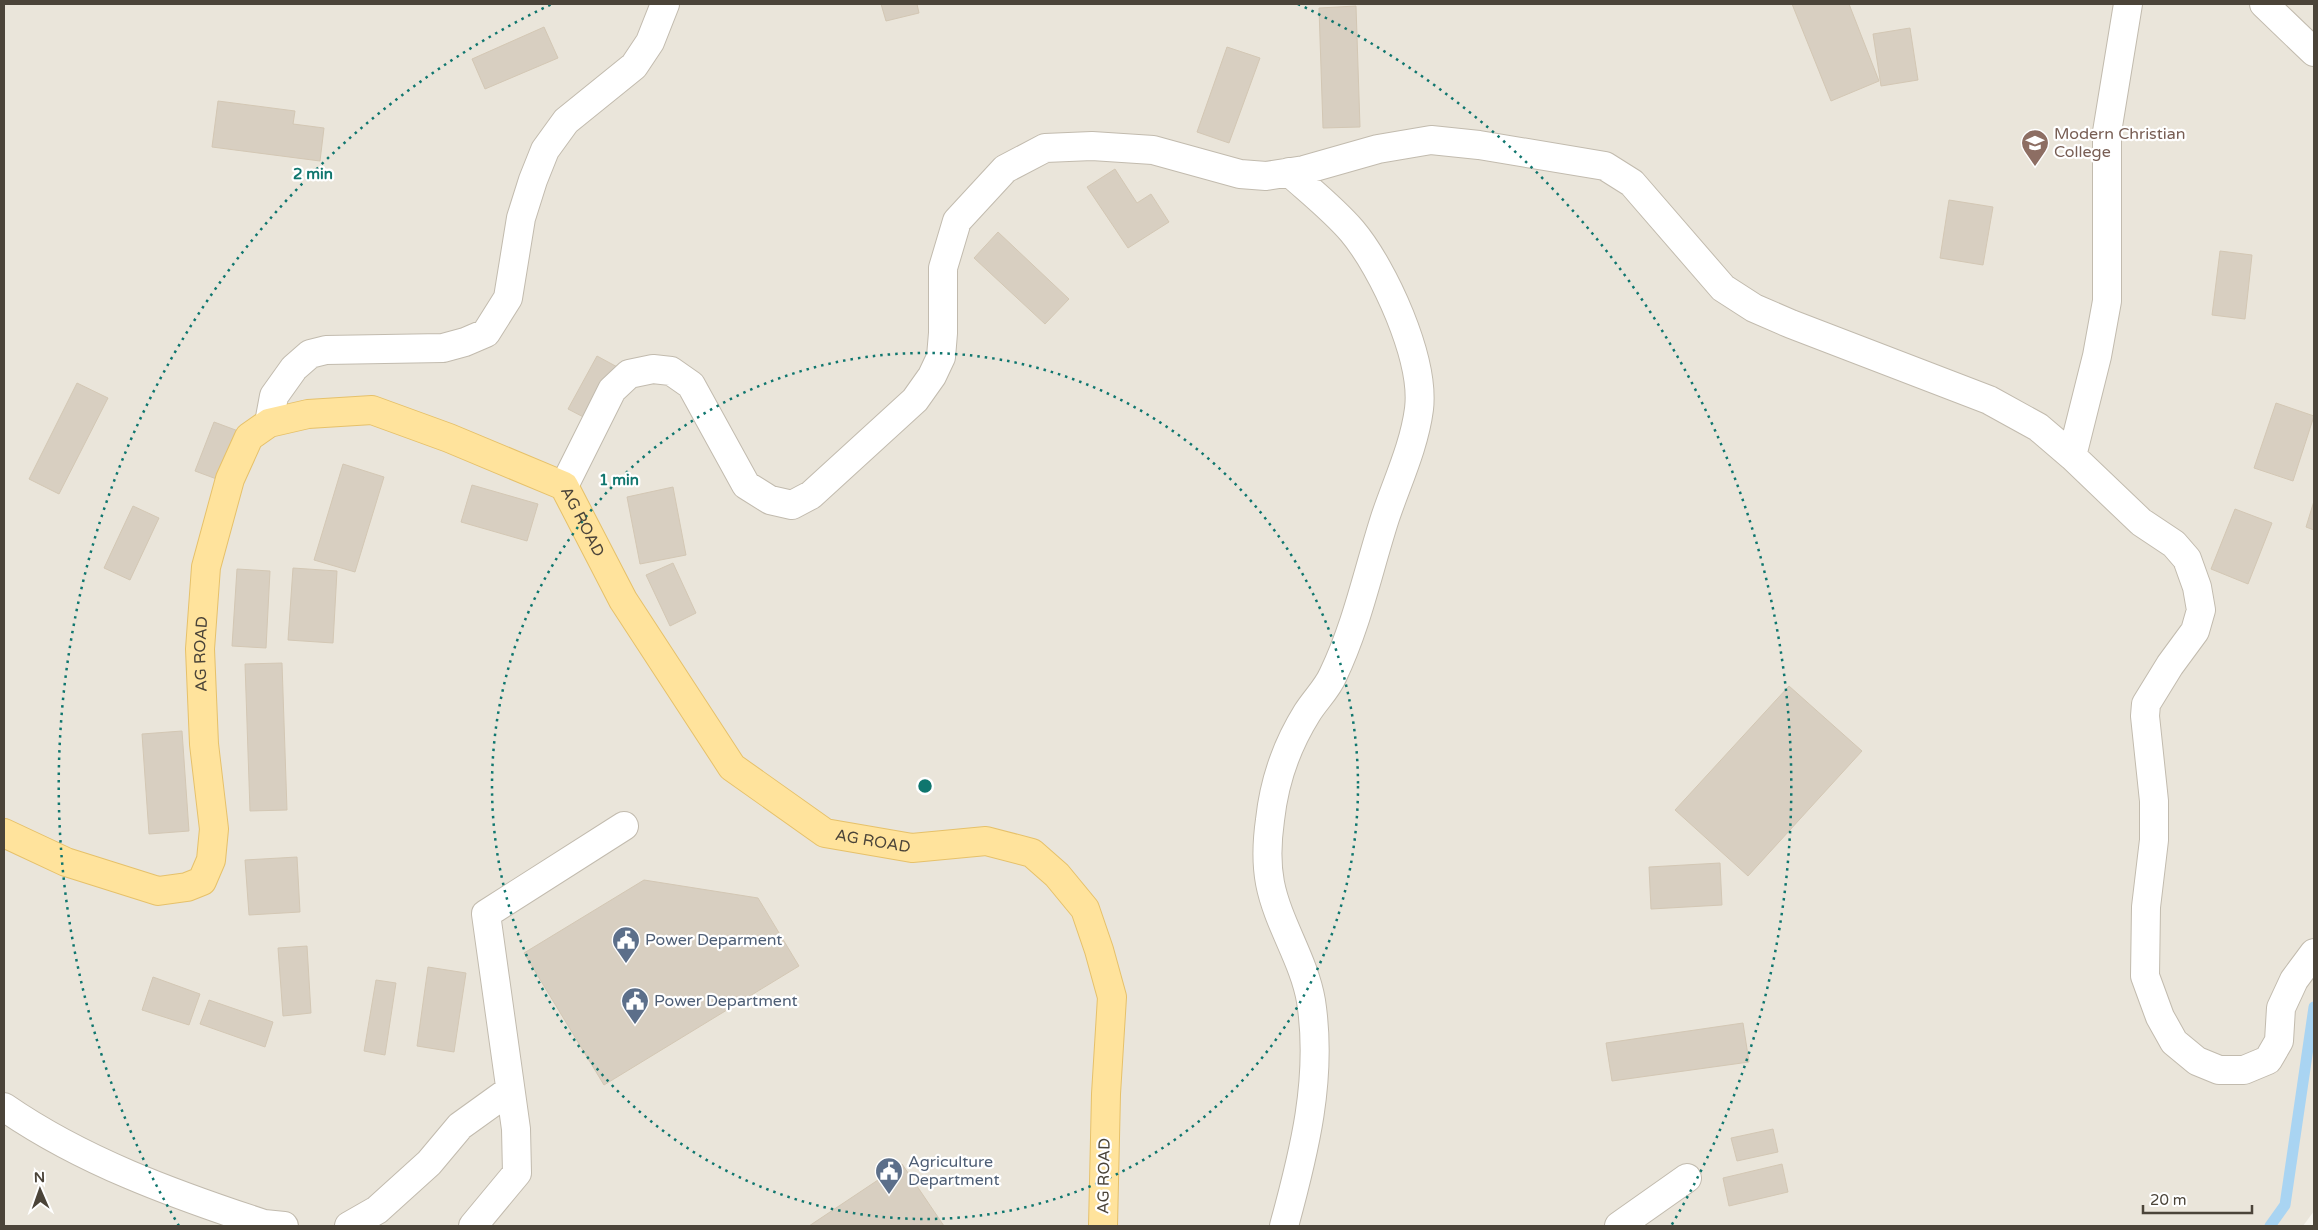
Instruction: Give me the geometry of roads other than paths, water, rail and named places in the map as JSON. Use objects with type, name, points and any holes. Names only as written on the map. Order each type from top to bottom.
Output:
[{"type":"main road","name":"AG ROAD","points":[[4,833],[66,862],[158,891],[187,887],[202,881],[212,860],[214,829],[204,744],[200,649],[206,567],[230,479],[249,438],[268,423],[308,414],[372,410],[449,438],[564,486],[623,600],[732,767],[825,833],[912,848],[986,841],[1032,853],[1057,875],[1085,910],[1099,950],[1112,997],[1106,1094],[1103,1226]]},
{"type":"street","points":[[268,423],[274,396],[294,368],[310,354],[326,350],[443,348],[465,342],[486,332],[508,298],[522,218],[533,180],[545,150],[566,121],[634,66],[650,42],[665,4]]},
{"type":"street","points":[[2072,456],[2097,356],[2107,300],[2107,132],[2128,4]]},
{"type":"street","points":[[2264,4],[2314,52]]},
{"type":"street","points":[[564,486],[612,390],[629,374],[654,369],[671,371],[690,385],[746,485],[770,500],[792,505],[811,495],[915,400],[932,376],[941,357],[943,268],[957,221],[1005,169],[1045,148],[1092,146],[1153,150],[1240,174],[1266,176],[1289,172],[1378,149],[1430,140],[1479,145],[1605,166],[1632,183],[1724,288],[1754,308],[1988,400],[2038,427],[2072,456],[2135,516],[2174,544],[2187,559],[2197,587],[2201,610],[2195,631],[2170,665],[2146,704],[2145,716],[2154,801],[2154,840],[2146,907],[2145,976],[2160,1017],[2174,1042],[2197,1061],[2211,1067],[2219,1070],[2244,1070],[2268,1060],[2279,1041],[2281,1008],[2294,980],[2314,953]]},
{"type":"street","points":[[1284,1226],[1303,1156],[1313,1095],[1314,1057],[1311,999],[1270,884],[1267,856],[1274,793],[1291,743],[1306,714],[1331,680],[1348,643],[1385,517],[1413,439],[1420,392],[1415,362],[1406,336],[1373,259],[1350,229],[1289,172]]},
{"type":"street","points":[[473,1226],[517,1173],[516,1129],[486,914],[624,826]]},
{"type":"street","points":[[349,1226],[377,1210],[429,1163],[460,1126],[510,1090]]},
{"type":"street","points":[[4,1106],[30,1125],[130,1176],[264,1224],[284,1226]]},
{"type":"street","points":[[1619,1226],[1687,1178]]},
{"type":"waterway","points":[[2270,1226],[2285,1205],[2314,1007]]},
{"type":"place","name":"Modern Christian College","points":[[2035,167]]},
{"type":"place","name":"Power Deparment","points":[[626,964]]},
{"type":"place","name":"Power Department","points":[[635,1025]]},
{"type":"place","name":"Agriculture Department","points":[[889,1195]]}]
